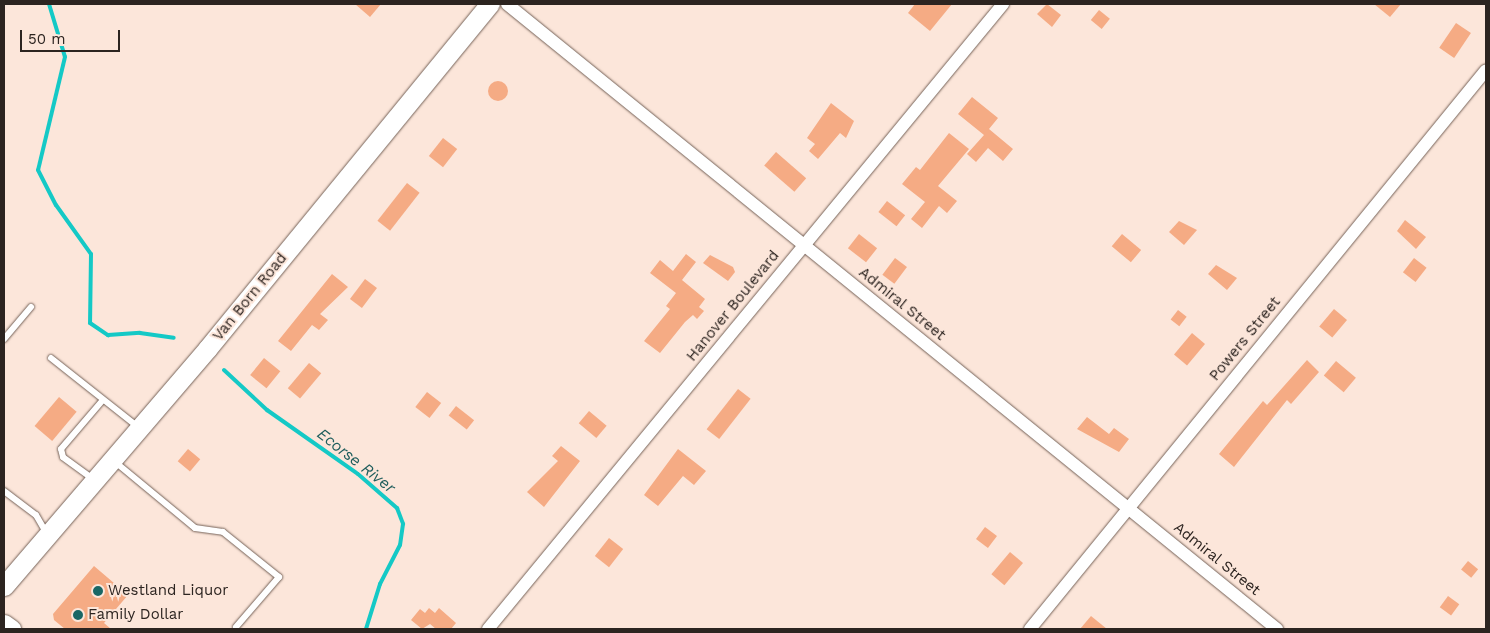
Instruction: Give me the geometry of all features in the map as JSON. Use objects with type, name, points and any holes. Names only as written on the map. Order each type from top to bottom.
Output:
[{"type":"main road","name":"Van Born Road","points":[[4,586],[47,534],[140,429],[490,4]]},
{"type":"main road","points":[[4,624],[11,629]]},
{"type":"street","name":"Admiral Street","points":[[507,4],[1277,629]]},
{"type":"street","name":"Hanover Boulevard","points":[[488,629],[1003,4]]},
{"type":"street","name":"Powers Street","points":[[1030,629],[1486,70]]},
{"type":"lane","points":[[4,339],[31,307]]},
{"type":"lane","points":[[51,358],[102,401],[140,429]]},
{"type":"lane","points":[[95,481],[63,457],[61,449],[102,401]]},
{"type":"lane","points":[[113,460],[195,528],[223,532],[278,577],[236,627]]},
{"type":"lane","points":[[4,491],[36,515],[47,534]]},
{"type":"building","points":[[355,4],[381,4],[370,17]]},
{"type":"building","points":[[915,4],[952,4],[930,31],[908,13]]},
{"type":"building","points":[[1047,4],[1061,15],[1052,27],[1037,14]]},
{"type":"building","points":[[1374,4],[1401,4],[1390,17]]},
{"type":"building","points":[[1099,10],[1110,19],[1102,29],[1091,20]]},
{"type":"building","points":[[1456,23],[1471,33],[1454,58],[1439,48]]},
{"type":"building","points":[[498,81],[505,84],[508,91],[505,98],[498,101],[491,98],[488,91],[491,84]]},
{"type":"building","points":[[972,97],[998,118],[989,129],[1013,149],[1003,161],[988,148],[976,162],[967,154],[984,135],[958,114]]},
{"type":"building","points":[[831,103],[854,121],[846,138],[840,133],[818,159],[809,151],[815,144],[807,138]]},
{"type":"building","points":[[949,133],[969,149],[938,186],[957,201],[947,213],[939,206],[922,228],[911,219],[925,202],[902,184],[916,167],[920,170]]},
{"type":"building","points":[[443,138],[457,149],[443,167],[429,156]]},
{"type":"building","points":[[776,152],[806,178],[794,192],[764,166]]},
{"type":"building","points":[[407,183],[420,193],[390,231],[377,221]]},
{"type":"building","points":[[887,201],[905,215],[897,226],[878,212]]},
{"type":"building","points":[[1405,220],[1426,237],[1416,249],[1397,231]]},
{"type":"building","points":[[1179,221],[1197,230],[1184,245],[1169,232]]},
{"type":"building","points":[[859,234],[877,248],[866,262],[848,248]]},
{"type":"building","points":[[1122,234],[1141,250],[1131,262],[1112,246]]},
{"type":"building","points":[[686,254],[696,262],[682,280],[705,299],[699,307],[704,311],[697,319],[693,315],[685,322],[660,353],[644,341],[670,309],[666,306],[676,293],[650,273],[660,260],[673,271]]},
{"type":"building","points":[[710,255],[733,267],[735,272],[728,281],[703,263]]},
{"type":"building","points":[[895,258],[907,267],[894,284],[882,275]]},
{"type":"building","points":[[1414,258],[1427,268],[1416,282],[1403,272]]},
{"type":"building","points":[[1216,265],[1237,278],[1227,290],[1208,274]]},
{"type":"building","points":[[332,274],[348,287],[320,314],[328,320],[319,330],[312,325],[291,351],[278,341]]},
{"type":"building","points":[[365,279],[377,288],[362,308],[350,299]]},
{"type":"building","points":[[1334,309],[1347,320],[1332,338],[1319,327]]},
{"type":"building","points":[[1178,310],[1187,317],[1179,326],[1171,319]]},
{"type":"building","points":[[1192,333],[1205,344],[1187,365],[1174,354]]},
{"type":"building","points":[[264,358],[280,371],[266,388],[250,375]]},
{"type":"building","points":[[1307,360],[1319,372],[1291,404],[1287,400],[1234,467],[1219,454],[1263,401],[1267,405]]},
{"type":"building","points":[[1336,361],[1356,378],[1344,392],[1324,376]]},
{"type":"building","points":[[309,363],[321,373],[300,399],[288,388]]},
{"type":"building","points":[[738,389],[751,399],[719,439],[707,429]]},
{"type":"building","points":[[427,392],[441,403],[429,418],[415,407]]},
{"type":"building","points":[[59,397],[77,412],[52,441],[35,426]]},
{"type":"building","points":[[456,406],[474,420],[467,430],[449,415]]},
{"type":"building","points":[[589,411],[607,426],[596,438],[579,423]]},
{"type":"building","points":[[1087,417],[1109,434],[1114,428],[1129,439],[1119,452],[1077,429]]},
{"type":"building","points":[[561,446],[580,461],[544,507],[527,492],[558,461],[552,456]]},
{"type":"building","points":[[188,449],[200,459],[190,472],[178,461]]},
{"type":"building","points":[[678,449],[706,471],[694,485],[683,476],[658,506],[644,495]]},
{"type":"building","points":[[985,527],[997,536],[988,548],[976,539]]},
{"type":"building","points":[[609,538],[623,549],[609,567],[595,556]]},
{"type":"building","points":[[1010,552],[1023,563],[1004,585],[991,574]]},
{"type":"building","points":[[1468,561],[1478,569],[1471,578],[1461,570]]},
{"type":"building","points":[[94,566],[128,595],[104,623],[111,629],[65,629],[54,620],[53,614]]},
{"type":"building","points":[[1448,596],[1459,604],[1451,616],[1440,607]]},
{"type":"building","points":[[429,608],[435,613],[439,608],[456,623],[451,629],[436,629],[430,624],[422,629],[411,620],[420,609],[425,613]]},
{"type":"building","points":[[1091,616],[1107,629],[1080,629]]},
{"type":"waterway","name":"Ecorse River","points":[[49,4],[65,57],[38,170],[56,205],[91,254],[90,323],[108,335],[140,333],[174,338]]},
{"type":"waterway","name":"Ecorse River","points":[[224,370],[267,410],[358,474],[397,508],[403,524],[400,545],[380,584],[366,629]]},
{"type":"place","name":"Westland Liquor","points":[[98,591]]},
{"type":"place","name":"Family Dollar","points":[[78,615]]}]
